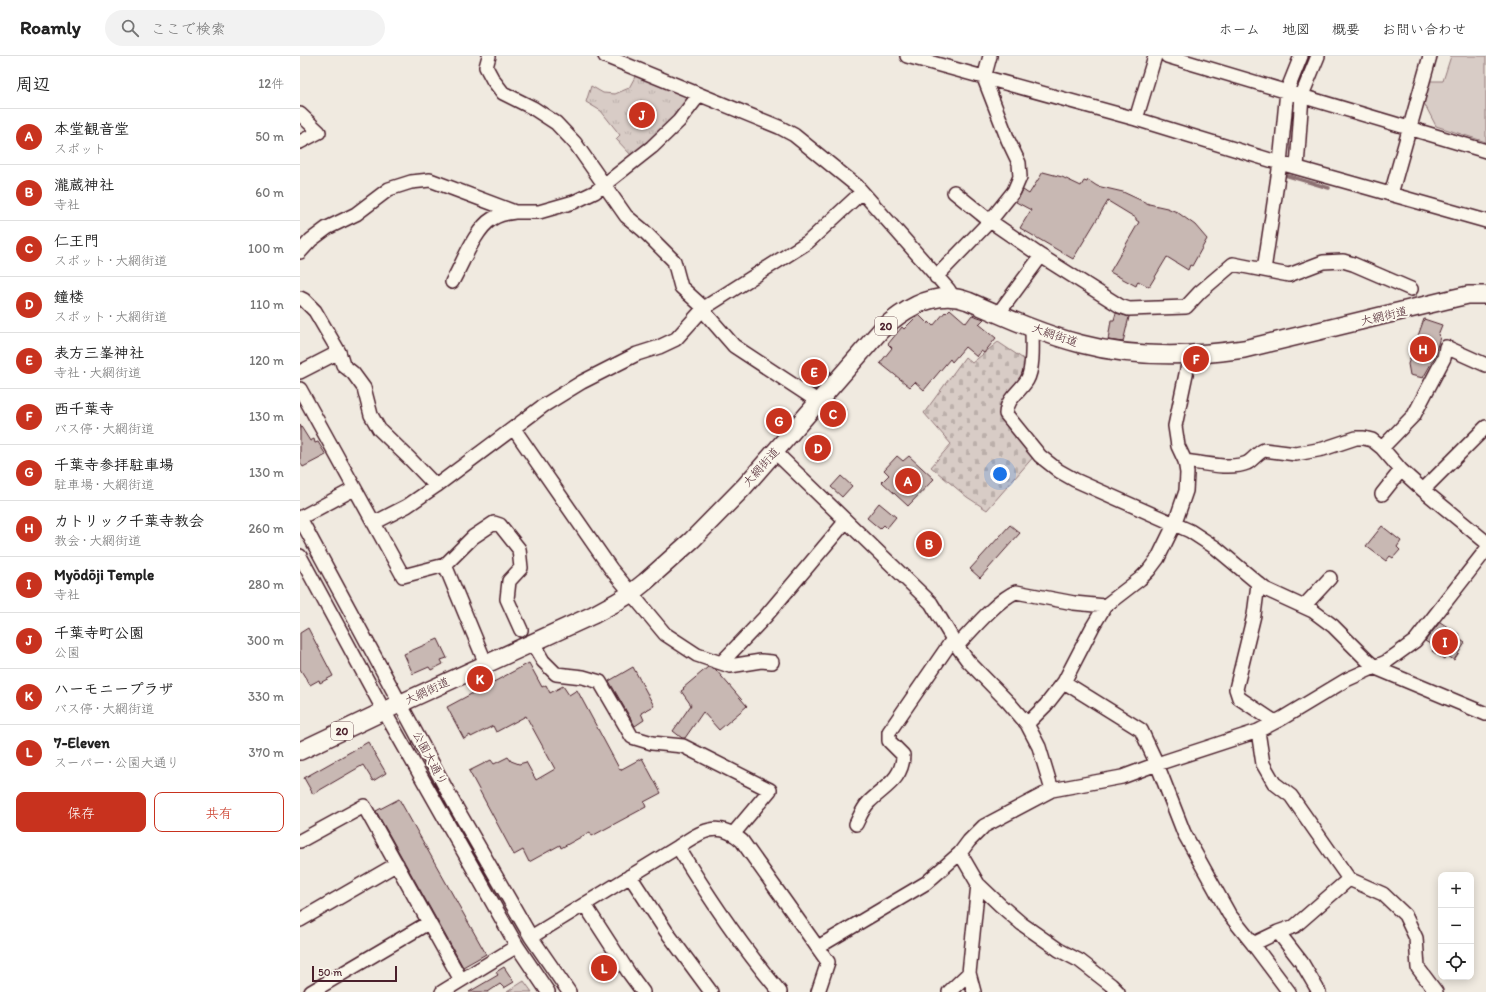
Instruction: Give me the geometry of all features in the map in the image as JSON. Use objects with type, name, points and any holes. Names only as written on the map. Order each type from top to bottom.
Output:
[{"type":"main road","name":"大網街道","points":[[300,751],[593,615],[630,594],[692,540],[744,487],[881,330],[899,314],[908,309],[930,301],[953,297],[968,301],[1032,328],[1082,344],[1132,353],[1190,355],[1244,349],[1468,295],[1486,295]]},
{"type":"street","points":[[489,56],[486,67],[493,80],[503,93],[533,108],[556,123],[575,143],[626,216],[643,230],[674,261],[681,287],[704,308],[707,315],[734,346],[819,402]]},
{"type":"street","points":[[605,56],[779,127],[794,135],[857,186],[953,297]]},
{"type":"street","points":[[907,56],[1136,119],[1288,165],[1486,221]]},
{"type":"street","points":[[936,277],[990,221],[1014,191],[1020,177],[1019,164],[984,78],[990,56]]},
{"type":"street","points":[[1136,119],[1155,56]]},
{"type":"street","points":[[1167,56],[1486,151]]},
{"type":"street","points":[[1264,270],[1288,165],[1294,93],[1301,56]]},
{"type":"street","points":[[1294,93],[1318,56]]},
{"type":"street","points":[[1391,194],[1430,56]]},
{"type":"street","points":[[452,282],[481,229],[491,219],[504,213],[539,212],[574,202],[595,192],[652,147],[679,121],[699,95]]},
{"type":"street","points":[[300,114],[319,132],[300,142]]},
{"type":"street","points":[[300,252],[311,240],[327,228],[356,214],[389,189],[411,182],[430,180],[515,212]]},
{"type":"street","points":[[374,523],[406,506],[436,486],[543,406],[582,382],[610,366],[676,339],[704,308],[808,242],[862,192]]},
{"type":"street","points":[[954,192],[990,221],[1041,256],[1120,306],[1129,309],[1186,306],[1233,264],[1281,275],[1289,275],[1323,262],[1343,261],[1411,289]]},
{"type":"street","points":[[998,314],[1041,256]]},
{"type":"street","points":[[300,298],[315,311],[339,352],[343,365],[353,373],[364,388],[371,415],[379,429],[410,458],[436,486]]},
{"type":"street","points":[[1032,328],[1031,364],[1028,379],[1006,405],[1006,414],[1040,456],[1059,471],[1075,480],[1175,523],[1190,531],[1216,548],[1258,584],[1273,594],[1304,606],[1332,626],[1376,668],[1486,714]]},
{"type":"street","points":[[1382,448],[1414,415],[1444,358],[1446,347],[1486,365]]},
{"type":"street","points":[[300,372],[339,352]]},
{"type":"street","points":[[1027,724],[1046,705],[1064,682],[1105,606],[1140,579],[1149,570],[1158,558],[1175,523],[1186,491],[1187,473],[1185,461],[1178,446],[1175,426],[1190,355]]},
{"type":"street","points":[[300,389],[403,576],[445,565],[474,537],[494,523],[500,525],[519,549],[521,568],[509,581],[507,599],[520,630]]},
{"type":"street","points":[[1423,490],[1486,427]]},
{"type":"street","points":[[514,429],[611,569],[630,594],[665,634],[697,655],[730,666],[762,661],[772,662]]},
{"type":"street","points":[[1185,461],[1234,466],[1247,462],[1264,450],[1296,454],[1323,449],[1356,438],[1372,440],[1382,448],[1401,470],[1423,490],[1486,542]]},
{"type":"street","points":[[775,452],[931,603],[968,661],[1009,703],[1027,724],[1039,747],[1052,790]]},
{"type":"street","points":[[1382,494],[1401,470]]},
{"type":"street","points":[[300,518],[354,489]]},
{"type":"street","name":"公園大通り","points":[[300,518],[456,807],[531,937],[569,992]]},
{"type":"street","points":[[721,663],[765,618],[846,521]]},
{"type":"street","points":[[818,947],[926,883],[960,853],[969,840],[984,826],[1052,790],[1122,777],[1258,731],[1346,680],[1376,668],[1415,641],[1486,550]]},
{"type":"street","name":"公園大通り","points":[[300,556],[384,711],[517,946],[548,992]]},
{"type":"street","points":[[445,565],[486,664]]},
{"type":"street","points":[[1304,606],[1330,578]]},
{"type":"street","points":[[1258,584],[1254,614],[1236,689],[1239,698],[1275,722]]},
{"type":"street","points":[[856,824],[868,802],[889,786],[901,770],[903,755],[889,741],[889,732],[955,642],[1000,602],[1016,592],[1074,603],[1105,606]]},
{"type":"street","points":[[532,642],[543,661],[556,674],[583,677],[600,682],[632,737],[652,743],[683,746],[770,790],[734,833]]},
{"type":"street","points":[[1064,682],[1141,730],[1157,764],[1184,834],[1229,914],[1254,944],[1289,992]]},
{"type":"street","points":[[1258,731],[1263,764],[1274,783],[1291,796],[1349,879],[1383,894],[1405,916],[1416,938],[1418,968],[1436,992]]},
{"type":"street","points":[[300,841],[364,806],[460,980]]},
{"type":"street","points":[[531,937],[703,831],[714,829],[734,833],[742,841],[828,962],[818,992]]},
{"type":"street","points":[[678,847],[712,902],[760,968],[780,992]]},
{"type":"street","points":[[960,853],[978,884],[1022,924],[1059,950],[1080,961],[1118,992]]},
{"type":"street","points":[[300,920],[396,864]]},
{"type":"street","points":[[630,876],[666,931],[711,992]]},
{"type":"street","points":[[1254,944],[1278,932],[1295,926],[1349,879]]},
{"type":"street","points":[[974,992],[969,973],[978,884]]},
{"type":"street","points":[[585,905],[643,992]]},
{"type":"street","points":[[311,992],[428,923]]},
{"type":"street","points":[[1278,932],[1302,963],[1319,992]]},
{"type":"street","points":[[442,992],[517,946]]},
{"type":"street","points":[[949,992],[969,973]]},
{"type":"green space","points":[[1451,56],[1486,56],[1486,142],[1436,126],[1424,103],[1430,81],[1443,81]]},
{"type":"green space","points":[[636,75],[692,99],[677,119],[632,156],[616,139],[620,135],[601,111],[586,102],[591,86],[603,93],[615,94],[629,88]]},
{"type":"green space","points":[[998,342],[1028,362],[1024,377],[1002,405],[1035,455],[987,510],[967,497],[931,467],[951,444],[924,413],[965,357],[972,363]]},
{"type":"green space","points":[[524,981],[532,992],[507,992]]},
{"type":"building","points":[[1043,172],[1062,177],[1081,186],[1084,181],[1087,182],[1088,180],[1097,186],[1123,192],[1149,204],[1177,212],[1195,225],[1207,239],[1192,266],[1190,265],[1188,270],[1167,257],[1149,287],[1138,281],[1136,286],[1110,272],[1139,222],[1136,218],[1108,201],[1073,259],[1020,228],[1031,210],[1016,202],[1023,190],[1029,194]]},
{"type":"building","points":[[950,309],[966,323],[972,315],[984,319],[979,324],[996,338],[984,353],[981,351],[977,357],[965,347],[952,362],[950,359],[924,390],[915,382],[910,387],[880,363],[892,348],[888,344],[902,327],[904,329],[919,315],[928,324],[929,322],[933,326],[945,312],[946,313]]},
{"type":"building","points":[[1116,313],[1129,317],[1123,342],[1108,340],[1111,320],[1114,320]]},
{"type":"building","points":[[1424,319],[1442,325],[1438,335],[1440,337],[1436,355],[1423,378],[1410,375],[1408,364]]},
{"type":"building","points":[[821,363],[831,372],[815,390],[808,385],[817,376],[812,372]]},
{"type":"building","points":[[834,400],[846,410],[831,428],[819,417]]},
{"type":"building","points":[[300,425],[310,441],[314,439],[315,443],[318,442],[326,455],[303,467],[300,462]]},
{"type":"building","points":[[818,439],[827,449],[818,457],[809,448]]},
{"type":"building","points":[[897,456],[903,461],[909,456],[934,479],[908,506],[882,482],[889,475],[884,470]]},
{"type":"building","points":[[841,476],[852,486],[842,497],[831,487]]},
{"type":"building","points":[[879,503],[896,517],[887,528],[884,525],[880,529],[867,518]]},
{"type":"building","points":[[1010,525],[1020,533],[980,578],[970,569]]},
{"type":"building","points":[[1382,526],[1401,541],[1397,547],[1400,550],[1393,558],[1390,556],[1386,561],[1366,546]]},
{"type":"building","points":[[1440,622],[1460,635],[1458,638],[1465,643],[1454,660],[1446,655],[1444,659],[1432,651],[1435,647],[1425,641]]},
{"type":"building","points":[[308,628],[333,676],[320,683],[319,680],[310,685],[300,669],[300,633]]},
{"type":"building","points":[[438,639],[447,658],[441,660],[443,664],[431,670],[429,667],[413,674],[404,654]]},
{"type":"building","points":[[529,663],[542,687],[546,685],[550,693],[563,686],[569,695],[577,690],[620,770],[642,758],[661,793],[644,802],[646,807],[592,836],[590,832],[561,848],[560,845],[529,862],[523,850],[514,855],[469,771],[491,760],[494,764],[508,757],[511,761],[519,764],[526,762],[536,780],[555,769],[526,716],[496,732],[493,726],[464,739],[447,707]]},
{"type":"building","points":[[633,667],[654,706],[641,713],[644,720],[635,726],[609,681]]},
{"type":"building","points":[[708,667],[716,670],[747,706],[719,730],[703,712],[685,738],[682,738],[673,731],[691,705],[681,691]]},
{"type":"building","points":[[368,742],[386,773],[373,781],[363,765],[313,794],[304,778]]},
{"type":"building","points":[[399,799],[486,954],[463,967],[376,811]]},
{"type":"building","points":[[504,967],[514,982],[504,988],[500,984],[488,992],[469,992],[498,975],[496,972]]},
{"type":"waterway","points":[[1296,91],[1298,80],[1309,56]]},
{"type":"waterway","points":[[1286,168],[1285,175],[1329,188]]},
{"type":"place","name":"千葉寺町公園","points":[[642,115]]},
{"type":"place","name":"カトリック千葉寺教会","points":[[1423,349]]},
{"type":"place","name":"西千葉寺","points":[[1196,359]]},
{"type":"place","name":"表方三峯神社","points":[[814,372]]},
{"type":"place","name":"仁王門","points":[[833,414]]},
{"type":"place","name":"千葉寺参拝駐車場","points":[[779,421]]},
{"type":"place","name":"鐘楼","points":[[818,448]]},
{"type":"place","name":"本堂観音堂","points":[[908,481]]},
{"type":"place","name":"瀧蔵神社","points":[[929,544]]},
{"type":"place","name":"Myōdōji Temple","points":[[1445,642]]},
{"type":"place","name":"ハーモニープラザ","points":[[480,679]]},
{"type":"place","name":"7-Eleven","points":[[604,968]]}]
